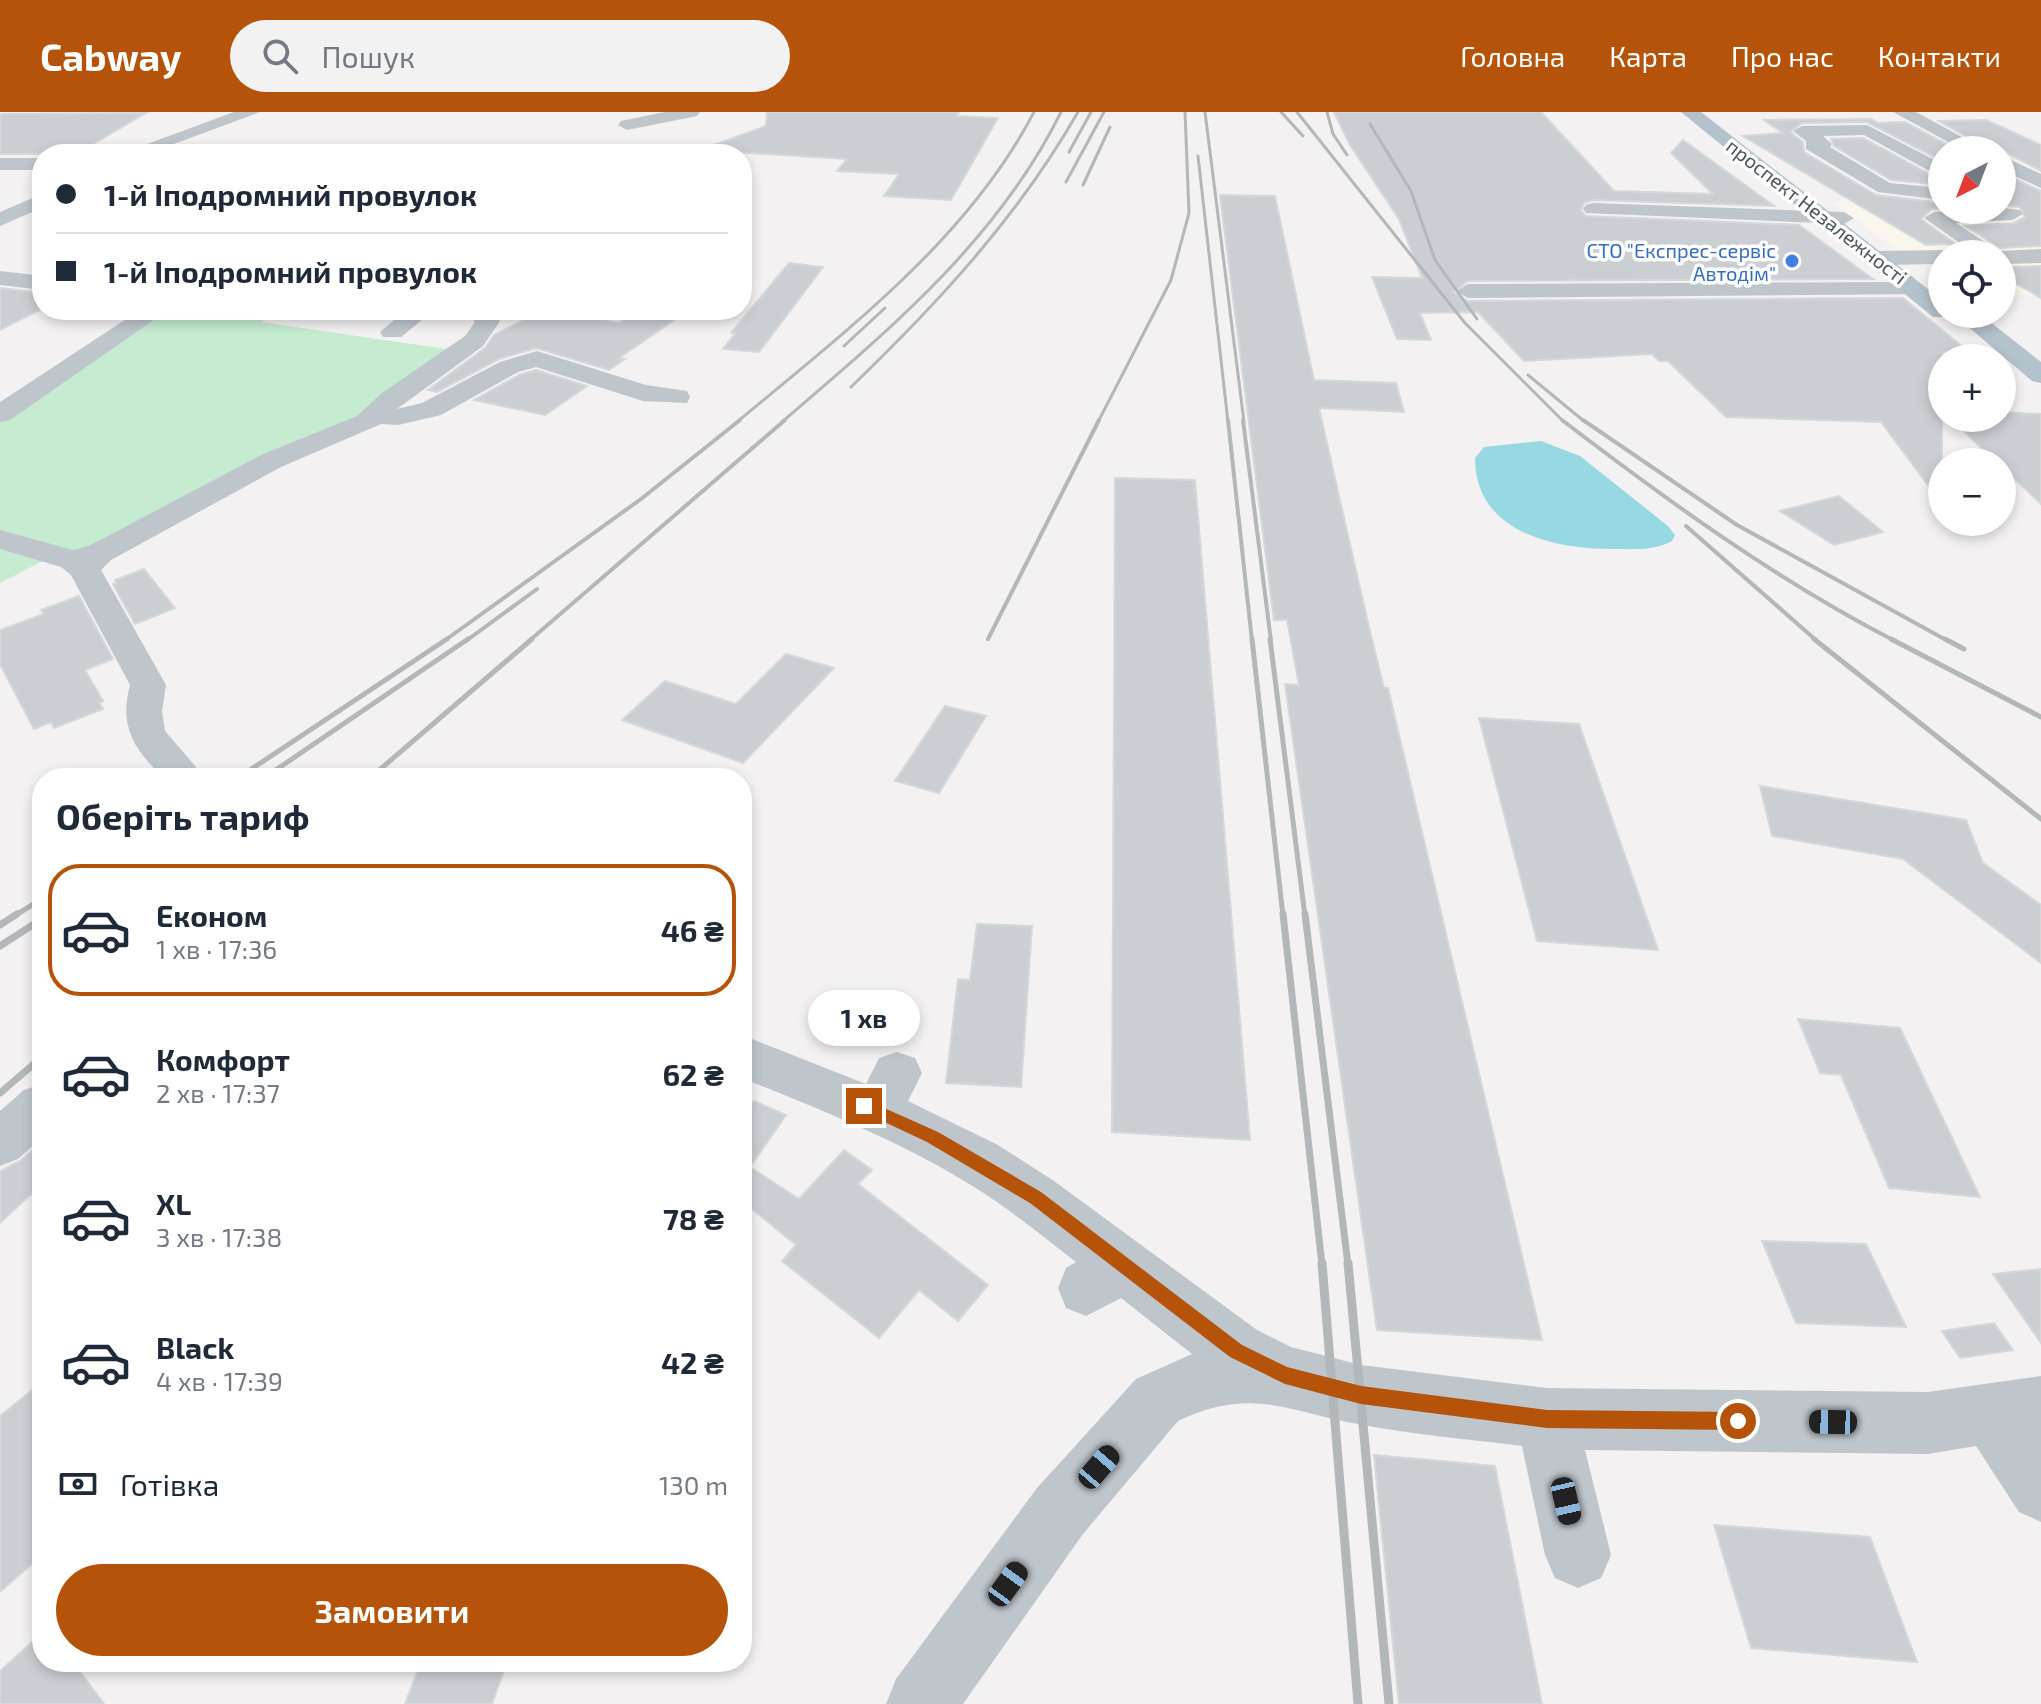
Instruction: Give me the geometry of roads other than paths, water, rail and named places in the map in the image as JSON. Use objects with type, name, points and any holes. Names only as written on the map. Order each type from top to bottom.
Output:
[{"type":"main road","name":"проспект Незалежності","points":[[1690,112],[1835,218]]},
{"type":"main road","name":"проспект Незалежності","points":[[1703,112],[1886,258],[1928,286]]},
{"type":"main road","name":"проспект Незалежності","points":[[1886,258],[1928,301]]},
{"type":"main road","name":"проспект Незалежності","points":[[1961,328],[1981,344]]},
{"type":"main road","points":[[1982,328],[2041,375]]},
{"type":"main road","name":"проспект Незалежності","points":[[2016,373],[2041,393]]},
{"type":"street","points":[[158,144],[251,112]]},
{"type":"street","points":[[629,112],[635,115],[635,119],[627,125],[691,112]]},
{"type":"street","points":[[639,112],[656,112]]},
{"type":"street","points":[[1800,112],[1893,113],[1945,136]]},
{"type":"street","points":[[1928,164],[1867,130],[1802,131],[1823,144],[1813,145],[1885,188],[1928,193]]},
{"type":"street","points":[[0,164],[32,164]]},
{"type":"street","points":[[2016,169],[2041,182]]},
{"type":"street","points":[[2016,204],[2041,198]]},
{"type":"street","points":[[6,217],[32,205]]},
{"type":"street","points":[[1606,212],[1835,218]]},
{"type":"street","points":[[6,217],[32,218]]},
{"type":"street","points":[[1943,224],[1968,240]]},
{"type":"street","points":[[2016,257],[2041,256]]},
{"type":"street","points":[[1886,258],[1928,257]]},
{"type":"street","points":[[0,278],[32,282]]},
{"type":"street","points":[[1468,291],[1914,289]]},
{"type":"street","points":[[0,414],[141,320]]},
{"type":"street","points":[[392,332],[408,320]]},
{"type":"street","points":[[0,539],[85,561],[271,461],[377,415],[392,399],[474,341],[487,320]]},
{"type":"street","points":[[377,415],[398,417],[431,409],[509,367],[537,359],[643,393],[677,397]]},
{"type":"street","points":[[85,561],[148,685],[141,718],[146,735],[176,767]]},
{"type":"street","points":[[752,1060],[869,1106],[979,1162],[1035,1198],[1105,1276],[1236,1351],[1285,1375]]},
{"type":"street","points":[[0,1143],[32,1115]]},
{"type":"street","points":[[921,1704],[1060,1511],[1157,1400],[1190,1384],[1251,1371],[1285,1375],[1361,1395],[1547,1419],[1928,1423],[2016,1410],[2041,1490]]},
{"type":"street","points":[[1547,1419],[1578,1555]]},
{"type":"water","points":[[1541,441],[1580,456],[1668,526],[1675,535],[1672,541],[1635,549],[1589,548],[1543,540],[1503,519],[1488,503],[1478,483],[1475,458],[1484,447]]},
{"type":"railway","points":[[737,422],[861,318],[940,242],[1007,158],[1034,112]]},
{"type":"railway","points":[[782,422],[938,281],[1006,202],[1061,112]]},
{"type":"railway","points":[[851,387],[975,257],[1055,151],[1078,112]]},
{"type":"railway","points":[[1069,152],[1091,112]]},
{"type":"railway","points":[[1066,182],[1104,112]]},
{"type":"railway","points":[[1098,422],[1171,280],[1189,213],[1185,112]]},
{"type":"railway","points":[[1205,112],[1244,422]]},
{"type":"railway","points":[[1281,112],[1303,136]]},
{"type":"railway","points":[[1297,112],[1465,323],[1562,420]]},
{"type":"railway","points":[[1327,112],[1333,134],[1347,155]]},
{"type":"railway","points":[[1370,124],[1411,191],[1435,260],[1477,319]]},
{"type":"railway","points":[[1083,185],[1110,127]]},
{"type":"railway","points":[[1198,156],[1228,422]]},
{"type":"railway","points":[[844,346],[885,308]]},
{"type":"railway","points":[[1528,375],[1585,422]]},
{"type":"railway","points":[[444,641],[641,499],[740,420]]},
{"type":"railway","points":[[529,641],[785,420]]},
{"type":"railway","points":[[988,639],[1099,420]]},
{"type":"railway","points":[[1228,420],[1252,641]]},
{"type":"railway","points":[[1243,420],[1271,641]]},
{"type":"railway","points":[[1562,420],[1723,538],[1807,592],[1895,641]]},
{"type":"railway","points":[[1583,420],[1737,525],[1948,641]]},
{"type":"railway","points":[[1686,526],[1817,641]]},
{"type":"railway","points":[[466,641],[537,589]]},
{"type":"railway","points":[[279,768],[468,639]]},
{"type":"railway","points":[[382,768],[532,639]]},
{"type":"railway","points":[[1252,639],[1283,916]]},
{"type":"railway","points":[[1270,639],[1305,916]]},
{"type":"railway","points":[[1814,639],[2041,819]]},
{"type":"railway","points":[[1891,639],[2041,717]]},
{"type":"railway","points":[[1945,639],[1964,649]]},
{"type":"railway","points":[[253,768],[444,641]]},
{"type":"railway","points":[[14,916],[32,905]]},
{"type":"railway","points":[[0,925],[17,914]]},
{"type":"railway","points":[[1283,914],[1322,1265]]},
{"type":"railway","points":[[1305,914],[1348,1265]]},
{"type":"railway","points":[[0,946],[32,925]]},
{"type":"railway","points":[[0,1093],[32,1066]]},
{"type":"railway","points":[[1322,1263],[1358,1704]]},
{"type":"railway","points":[[1348,1263],[1389,1704]]},
{"type":"place","name":"СТО \"Експрес-сервіс Автодім\"","points":[[1792,261]]}]
